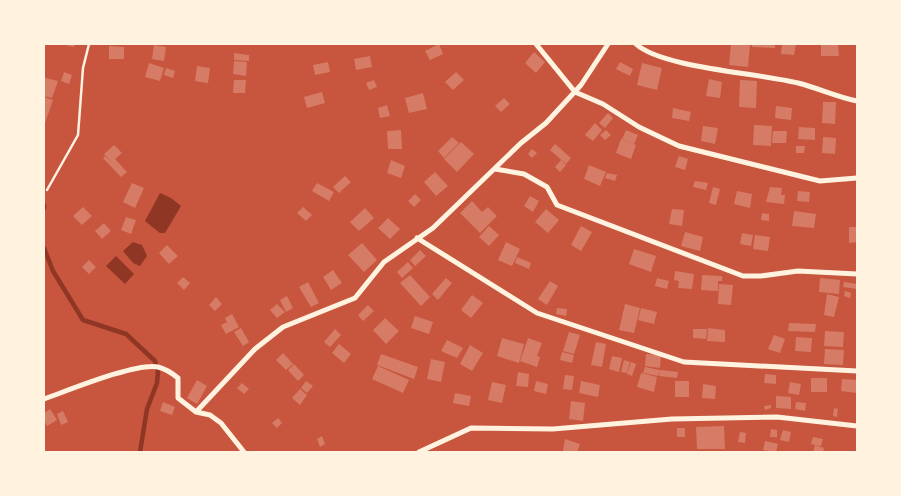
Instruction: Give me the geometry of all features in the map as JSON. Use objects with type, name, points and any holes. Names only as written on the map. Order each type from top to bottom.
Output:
[{"type":"street","points":[[536,44],[575,92],[603,104],[639,127],[679,146],[820,181],[857,178]]},
{"type":"street","points":[[196,412],[255,349],[283,327],[355,298],[384,262],[432,228],[520,143],[546,123],[575,92],[599,61],[608,44]]},
{"type":"street","points":[[636,44],[648,53],[672,61],[798,83],[857,101]]},
{"type":"street","points":[[495,169],[524,174],[547,187],[557,205],[743,276],[762,276],[798,271],[857,274]]},
{"type":"street","points":[[417,238],[537,313],[684,362],[857,371]]},
{"type":"street","points":[[44,399],[130,371],[158,366],[171,372],[178,378],[178,398],[196,412],[210,415],[221,423],[244,452]]},
{"type":"street","points":[[419,452],[470,428],[553,429],[672,419],[777,417],[857,426]]},
{"type":"path","points":[[47,190],[61,161],[78,135],[83,68],[90,44]]},
{"type":"shaded area","points":[[160,193],[171,198],[181,206],[165,233],[160,233],[145,221]]},
{"type":"shaded area","points":[[133,242],[142,245],[147,256],[140,266],[133,263],[123,251]]},
{"type":"shaded area","points":[[116,256],[134,274],[125,284],[106,266]]},
{"type":"building","points":[[61,44],[75,44],[74,47]]},
{"type":"building","points":[[439,44],[443,54],[430,60],[425,51]]},
{"type":"building","points":[[731,44],[750,44],[748,67],[729,65]]},
{"type":"building","points":[[752,44],[775,44],[775,48],[752,47]]},
{"type":"building","points":[[782,44],[796,44],[794,55],[781,54]]},
{"type":"building","points":[[821,44],[838,44],[839,56],[821,56]]},
{"type":"building","points":[[154,45],[166,47],[164,61],[152,59]]},
{"type":"building","points":[[109,46],[124,47],[124,59],[109,59]]},
{"type":"building","points":[[534,52],[545,62],[536,73],[525,63]]},
{"type":"building","points":[[234,53],[249,55],[249,61],[234,60]]},
{"type":"building","points":[[370,56],[372,67],[356,70],[354,59]]},
{"type":"building","points":[[234,61],[247,62],[246,76],[233,74]]},
{"type":"building","points":[[328,62],[330,72],[315,75],[313,65]]},
{"type":"building","points":[[620,62],[633,69],[630,76],[616,69]]},
{"type":"building","points":[[149,63],[164,68],[160,81],[145,77]]},
{"type":"building","points":[[642,63],[662,68],[657,90],[637,85]]},
{"type":"building","points":[[197,66],[210,68],[208,83],[195,81]]},
{"type":"building","points":[[166,68],[175,71],[173,78],[164,75]]},
{"type":"building","points":[[64,72],[72,75],[69,84],[61,81]]},
{"type":"building","points":[[456,72],[464,80],[453,90],[445,82]]},
{"type":"building","points":[[45,78],[58,81],[52,98],[44,96]]},
{"type":"building","points":[[709,79],[722,82],[720,98],[706,96]]},
{"type":"building","points":[[234,80],[246,80],[245,93],[233,93]]},
{"type":"building","points":[[374,80],[377,87],[369,90],[366,83]]},
{"type":"building","points":[[740,80],[757,81],[756,108],[739,107]]},
{"type":"building","points":[[322,92],[325,103],[307,108],[304,97]]},
{"type":"building","points":[[423,93],[427,109],[409,113],[405,98]]},
{"type":"building","points":[[44,97],[53,100],[44,126]]},
{"type":"building","points":[[504,98],[510,104],[501,112],[495,106]]},
{"type":"building","points":[[823,102],[836,102],[835,124],[822,123]]},
{"type":"building","points":[[387,105],[390,116],[380,118],[378,108]]},
{"type":"building","points":[[776,106],[792,108],[791,120],[775,118]]},
{"type":"building","points":[[673,108],[691,112],[689,121],[672,118]]},
{"type":"building","points":[[608,113],[613,118],[605,128],[599,123]]},
{"type":"building","points":[[595,123],[602,130],[593,141],[585,135]]},
{"type":"building","points":[[754,125],[772,126],[771,146],[753,145]]},
{"type":"building","points":[[703,126],[718,128],[715,144],[701,141]]},
{"type":"building","points":[[799,127],[815,128],[815,140],[798,139]]},
{"type":"building","points":[[401,130],[402,149],[388,149],[387,131]]},
{"type":"building","points":[[606,130],[611,135],[605,140],[600,135]]},
{"type":"building","points":[[626,130],[638,135],[634,144],[622,139]]},
{"type":"building","points":[[773,131],[787,131],[786,143],[772,143]]},
{"type":"building","points":[[452,137],[459,143],[444,158],[438,151]]},
{"type":"building","points":[[823,137],[836,138],[835,154],[822,153]]},
{"type":"building","points":[[621,139],[636,145],[631,159],[616,153]]},
{"type":"building","points":[[461,142],[474,154],[457,172],[444,159]]},
{"type":"building","points":[[555,144],[571,158],[566,164],[550,150]]},
{"type":"building","points":[[114,145],[122,153],[115,159],[127,172],[121,177],[103,158],[105,156],[113,163],[104,154]]},
{"type":"building","points":[[796,146],[805,146],[804,153],[796,153]]},
{"type":"building","points":[[532,149],[537,153],[532,158],[528,154]]},
{"type":"building","points":[[679,156],[688,159],[685,170],[675,167]]},
{"type":"building","points":[[391,160],[405,166],[401,178],[387,173]]},
{"type":"building","points":[[561,160],[566,165],[560,172],[555,167]]},
{"type":"building","points":[[589,165],[606,172],[600,186],[584,179]]},
{"type":"building","points":[[435,172],[448,186],[436,196],[424,182]]},
{"type":"building","points":[[607,173],[617,175],[615,181],[605,178]]},
{"type":"building","points":[[345,176],[351,182],[339,193],[333,187]]},
{"type":"building","points":[[695,181],[708,183],[706,190],[693,187]]},
{"type":"building","points":[[132,183],[144,188],[135,208],[123,202]]},
{"type":"building","points":[[317,183],[334,192],[329,201],[312,191]]},
{"type":"building","points":[[713,187],[720,189],[716,205],[709,203]]},
{"type":"building","points":[[770,187],[782,188],[781,195],[785,195],[784,204],[766,202]]},
{"type":"building","points":[[737,191],[752,194],[750,208],[734,204]]},
{"type":"building","points":[[798,191],[810,192],[809,202],[797,201]]},
{"type":"building","points":[[415,194],[421,200],[414,207],[408,201]]},
{"type":"building","points":[[530,196],[539,201],[533,212],[524,206]]},
{"type":"building","points":[[472,201],[482,212],[488,207],[497,216],[480,233],[460,213]]},
{"type":"building","points":[[83,207],[92,216],[82,225],[73,216]]},
{"type":"building","points":[[303,207],[312,215],[306,221],[297,213]]},
{"type":"building","points":[[365,208],[374,218],[359,231],[350,222]]},
{"type":"building","points":[[546,209],[559,220],[548,233],[535,222]]},
{"type":"building","points":[[672,209],[684,210],[682,226],[669,224]]},
{"type":"building","points":[[794,211],[816,214],[814,228],[792,226]]},
{"type":"building","points":[[762,213],[769,214],[769,221],[761,220]]},
{"type":"building","points":[[126,217],[136,220],[131,234],[121,230]]},
{"type":"building","points":[[388,218],[400,229],[390,239],[378,228]]},
{"type":"building","points":[[104,223],[111,231],[102,239],[95,231]]},
{"type":"building","points":[[489,226],[499,235],[489,246],[479,237]]},
{"type":"building","points":[[581,226],[592,232],[581,251],[571,245]]},
{"type":"building","points":[[849,227],[857,227],[857,242],[849,243]]},
{"type":"building","points":[[685,232],[703,237],[700,251],[681,246]]},
{"type":"building","points":[[742,233],[753,235],[751,246],[740,244]]},
{"type":"building","points":[[755,235],[770,237],[768,251],[753,249]]},
{"type":"building","points":[[506,242],[520,249],[512,266],[498,260]]},
{"type":"building","points":[[362,243],[377,260],[364,272],[348,255]]},
{"type":"building","points":[[167,245],[178,256],[169,264],[159,253]]},
{"type":"building","points":[[634,249],[656,256],[651,272],[629,264]]},
{"type":"building","points":[[420,250],[426,256],[415,266],[410,260]]},
{"type":"building","points":[[517,257],[531,263],[529,269],[515,263]]},
{"type":"building","points":[[89,260],[96,267],[89,274],[82,267]]},
{"type":"building","points":[[408,262],[413,268],[402,278],[397,272]]},
{"type":"building","points":[[333,270],[342,283],[331,290],[323,277]]},
{"type":"building","points":[[675,271],[694,274],[692,289],[678,288],[679,281],[674,280]]},
{"type":"building","points":[[410,275],[430,297],[421,306],[400,283]]},
{"type":"building","points":[[702,275],[722,276],[722,281],[718,281],[718,291],[701,290]]},
{"type":"building","points":[[183,277],[190,283],[184,290],[177,283]]},
{"type":"building","points":[[446,278],[452,283],[438,300],[432,294]]},
{"type":"building","points":[[657,278],[669,281],[667,289],[655,286]]},
{"type":"building","points":[[820,278],[840,280],[839,294],[819,292]]},
{"type":"building","points":[[550,281],[558,286],[547,305],[538,299]]},
{"type":"building","points":[[308,282],[319,303],[311,307],[299,287]]},
{"type":"building","points":[[844,282],[857,284],[857,289],[843,287]]},
{"type":"building","points":[[719,284],[733,285],[731,305],[718,304]]},
{"type":"building","points":[[845,291],[851,293],[850,298],[844,296]]},
{"type":"building","points":[[827,294],[839,297],[834,317],[824,315]]},
{"type":"building","points":[[472,295],[483,303],[471,318],[461,310]]},
{"type":"building","points":[[287,296],[293,308],[286,312],[280,300]]},
{"type":"building","points":[[216,297],[222,304],[215,311],[209,305]]},
{"type":"building","points":[[277,304],[285,312],[277,318],[270,310]]},
{"type":"building","points":[[625,304],[640,308],[634,333],[619,330]]},
{"type":"building","points":[[368,305],[374,311],[363,321],[358,315]]},
{"type":"building","points":[[557,308],[567,309],[566,316],[556,314]]},
{"type":"building","points":[[641,308],[657,312],[654,324],[638,320]]},
{"type":"building","points":[[232,314],[239,327],[226,334],[221,325],[227,322],[225,318]]},
{"type":"building","points":[[415,316],[433,322],[429,334],[411,328]]},
{"type":"building","points":[[385,318],[399,331],[386,344],[373,330]]},
{"type":"building","points":[[789,323],[816,324],[815,332],[788,331]]},
{"type":"building","points":[[241,328],[249,342],[243,346],[234,332]]},
{"type":"building","points":[[708,328],[725,330],[725,342],[707,341]]},
{"type":"building","points":[[335,329],[341,335],[330,347],[324,342]]},
{"type":"building","points":[[693,329],[707,329],[706,339],[693,338]]},
{"type":"building","points":[[825,331],[844,332],[843,347],[824,346]]},
{"type":"building","points":[[569,332],[580,335],[574,354],[563,351]]},
{"type":"building","points":[[774,335],[785,339],[780,353],[768,349]]},
{"type":"building","points":[[796,337],[812,338],[811,352],[795,351]]},
{"type":"building","points":[[502,338],[524,344],[519,363],[497,356]]},
{"type":"building","points":[[528,338],[542,343],[537,356],[540,357],[537,367],[520,361]]},
{"type":"building","points":[[447,340],[463,348],[457,358],[441,351]]},
{"type":"building","points":[[596,342],[606,344],[602,367],[591,365]]},
{"type":"building","points":[[339,344],[351,354],[344,363],[332,353]]},
{"type":"building","points":[[470,345],[483,353],[472,371],[460,364]]},
{"type":"building","points":[[825,349],[844,350],[843,365],[824,364]]},
{"type":"building","points":[[562,352],[574,355],[572,363],[560,360]]},
{"type":"building","points":[[283,353],[293,364],[286,370],[276,360]]},
{"type":"building","points":[[381,354],[418,367],[414,379],[377,365]]},
{"type":"building","points":[[646,354],[661,355],[660,368],[645,366]]},
{"type":"building","points":[[612,356],[622,358],[619,372],[609,369]]},
{"type":"building","points":[[431,359],[445,362],[441,382],[427,379]]},
{"type":"building","points":[[624,360],[630,362],[627,373],[621,372]]},
{"type":"building","points":[[631,362],[636,364],[632,376],[627,374]]},
{"type":"building","points":[[294,364],[304,375],[298,381],[288,370]]},
{"type":"building","points":[[378,366],[409,380],[403,393],[372,379]]},
{"type":"building","points":[[645,367],[660,370],[658,376],[643,373]]},
{"type":"building","points":[[660,370],[678,372],[677,378],[659,376]]},
{"type":"building","points":[[518,372],[529,374],[528,387],[516,386]]},
{"type":"building","points":[[641,373],[657,377],[654,392],[637,387]]},
{"type":"building","points":[[765,374],[776,375],[776,384],[764,383]]},
{"type":"building","points":[[565,375],[574,376],[572,390],[563,389]]},
{"type":"building","points":[[811,378],[827,378],[827,392],[811,392]]},
{"type":"building","points":[[842,379],[857,380],[857,393],[841,391]]},
{"type":"building","points":[[197,380],[207,386],[197,404],[187,398]]},
{"type":"building","points":[[306,381],[313,386],[307,393],[301,388]]},
{"type":"building","points":[[536,381],[548,384],[546,394],[534,391]]},
{"type":"building","points":[[581,381],[600,385],[598,397],[579,393]]},
{"type":"building","points":[[675,381],[689,381],[689,397],[675,397]]},
{"type":"building","points":[[492,382],[506,385],[502,403],[488,400]]},
{"type":"building","points":[[790,382],[801,384],[799,395],[788,393]]},
{"type":"building","points":[[242,383],[249,389],[244,394],[237,388]]},
{"type":"building","points":[[703,384],[716,386],[715,399],[702,398]]},
{"type":"building","points":[[300,389],[307,395],[300,405],[292,398]]},
{"type":"building","points":[[455,393],[471,396],[469,406],[453,403]]},
{"type":"building","points":[[776,396],[791,397],[791,409],[776,408]]},
{"type":"building","points":[[571,401],[585,403],[583,421],[569,419]]},
{"type":"building","points":[[163,402],[175,407],[172,415],[160,411]]},
{"type":"building","points":[[796,402],[806,403],[805,411],[795,409]]},
{"type":"building","points":[[771,405],[771,408],[765,410],[764,406]]},
{"type":"building","points":[[834,408],[838,409],[837,417],[833,416]]},
{"type":"building","points":[[50,409],[57,420],[47,426],[44,420],[44,413]]},
{"type":"building","points":[[63,411],[68,422],[61,425],[57,414]]},
{"type":"building","points":[[278,418],[282,423],[277,428],[272,423]]},
{"type":"building","points":[[724,426],[725,449],[697,449],[696,427]]},
{"type":"building","points":[[677,428],[685,428],[685,437],[677,437]]},
{"type":"building","points":[[771,429],[777,430],[777,437],[770,437]]},
{"type":"building","points":[[783,430],[791,432],[789,442],[780,440]]},
{"type":"building","points":[[740,432],[746,433],[745,443],[738,442]]},
{"type":"building","points":[[322,436],[325,444],[320,447],[317,439]]},
{"type":"building","points":[[813,437],[823,439],[821,446],[811,444]]},
{"type":"building","points":[[565,439],[580,444],[577,452],[563,451]]},
{"type":"building","points":[[765,441],[778,444],[776,452],[763,450]]},
{"type":"building","points":[[815,445],[824,448],[823,452],[813,452]]},
{"type":"waterway","points":[[44,248],[53,271],[83,320],[126,334],[155,361],[158,372],[157,383],[147,409],[140,452]]}]
